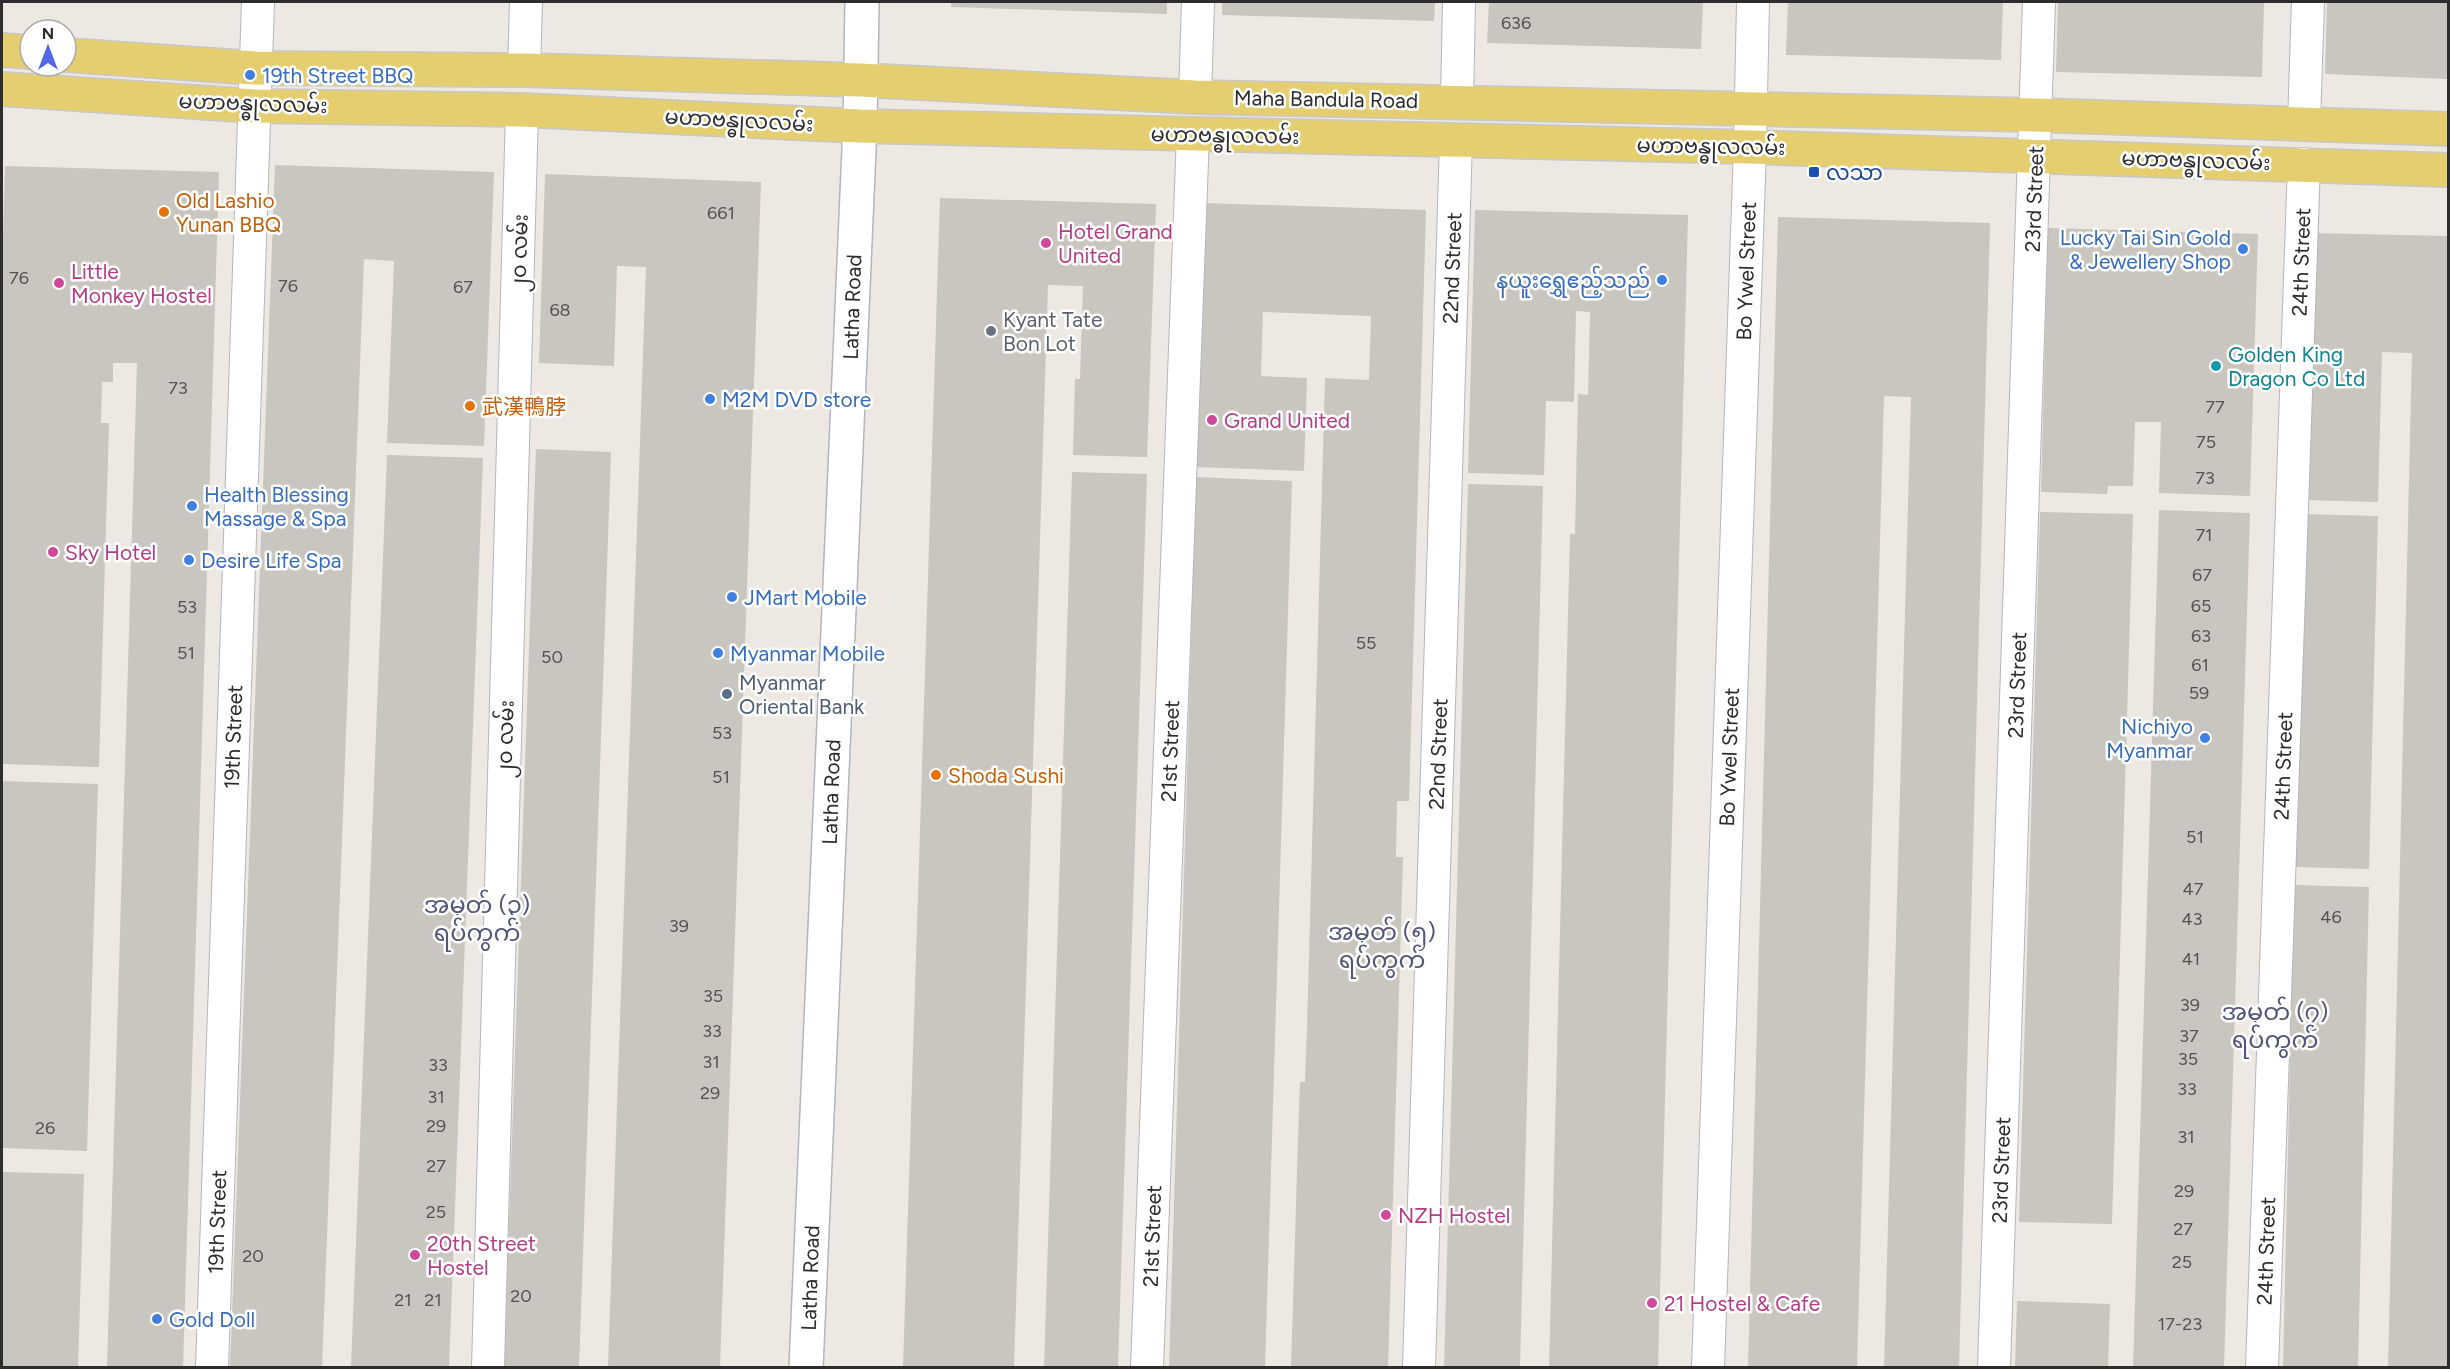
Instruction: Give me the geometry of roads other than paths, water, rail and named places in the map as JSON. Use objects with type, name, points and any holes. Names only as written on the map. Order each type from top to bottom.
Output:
[{"type":"main road","name":"Latha Road","points":[[806,1368],[860,126],[862,2]]},
{"type":"main road","points":[[2,50],[18,51]]},
{"type":"main road","points":[[78,56],[255,68]]},
{"type":"main road","name":"မဟာဗန္ဓုလလမ်း","points":[[255,68],[524,70],[860,80],[1195,97]]},
{"type":"main road","name":"မဟာဗန္ဓုလလမ်း","points":[[2,89],[254,106],[522,110],[860,126],[1750,147],[2448,170]]},
{"type":"main road","name":"Maha Bandula Road","points":[[1195,97],[1457,102]]},
{"type":"main road","points":[[1344,100],[1344,137]]},
{"type":"main road","name":"မဟာဗန္ဓုလလမ်း","points":[[1457,102],[2037,115],[2448,129]]},
{"type":"street","points":[[255,68],[258,2]]},
{"type":"street","points":[[524,70],[526,2]]},
{"type":"street","points":[[1195,97],[1198,2]]},
{"type":"street","points":[[1457,102],[1459,2]]},
{"type":"street","points":[[1751,110],[1753,2]]},
{"type":"street","name":"23rd Street","points":[[1994,1368],[2039,2]]},
{"type":"street","points":[[2304,123],[2308,2]]},
{"type":"street","name":"19th Street","points":[[212,1368],[255,68]]},
{"type":"street","name":"၂၀ လမ်း","points":[[488,1368],[522,110]]},
{"type":"street","name":"Bo Ywel Street","points":[[1708,1368],[1751,110]]},
{"type":"street","name":"21st Street","points":[[1147,1368],[1193,134]]},
{"type":"street","name":"22nd Street","points":[[1419,1368],[1456,140]]},
{"type":"street","name":"24th Street","points":[[2262,1368],[2304,164]]},
{"type":"place","name":"19th Street BBQ","points":[[250,75]]},
{"type":"place","name":"လသာ","points":[[1814,172]]},
{"type":"place","name":"Old Lashio Yunan BBQ","points":[[164,212]]},
{"type":"place","name":"Hotel Grand United","points":[[1046,243]]},
{"type":"place","name":"Lucky Tai Sin Gold & Jewellery Shop","points":[[2243,249]]},
{"type":"place","name":"နယူးရွှေဧည့်သည်","points":[[1662,280]]},
{"type":"place","name":"Little Monkey Hostel","points":[[59,283]]},
{"type":"place","name":"Kyant Tate Bon Lot","points":[[991,331]]},
{"type":"place","name":"Golden King Dragon Co Ltd","points":[[2216,366]]},
{"type":"place","name":"M2M DVD store","points":[[710,399]]},
{"type":"place","name":"武漢鴨脖","points":[[470,406]]},
{"type":"place","name":"Grand United","points":[[1212,420]]},
{"type":"place","name":"Health Blessing Massage & Spa","points":[[192,506]]},
{"type":"place","name":"Sky Hotel","points":[[53,552]]},
{"type":"place","name":"Desire Life Spa","points":[[189,560]]},
{"type":"place","name":"JMart Mobile","points":[[732,597]]},
{"type":"place","name":"Myanmar Mobile","points":[[718,653]]},
{"type":"place","name":"Myanmar Oriental Bank","points":[[727,694]]},
{"type":"place","name":"Nichiyo Myanmar","points":[[2205,738]]},
{"type":"place","name":"Shoda Sushi","points":[[936,775]]},
{"type":"place","name":"NZH Hostel","points":[[1386,1215]]},
{"type":"place","name":"20th Street Hostel","points":[[415,1255]]},
{"type":"place","name":"21 Hostel & Cafe","points":[[1652,1303]]},
{"type":"place","name":"Gold Doll","points":[[157,1319]]},
{"type":"district","name":"အမှတ် (၃) ရပ်ကွက်","points":[[477,918]]},
{"type":"district","name":"အမှတ် (၅) ရပ်ကွက်","points":[[1382,945]]},
{"type":"district","name":"အမှတ် (၇) ရပ်ကွက်","points":[[2275,1025]]}]
